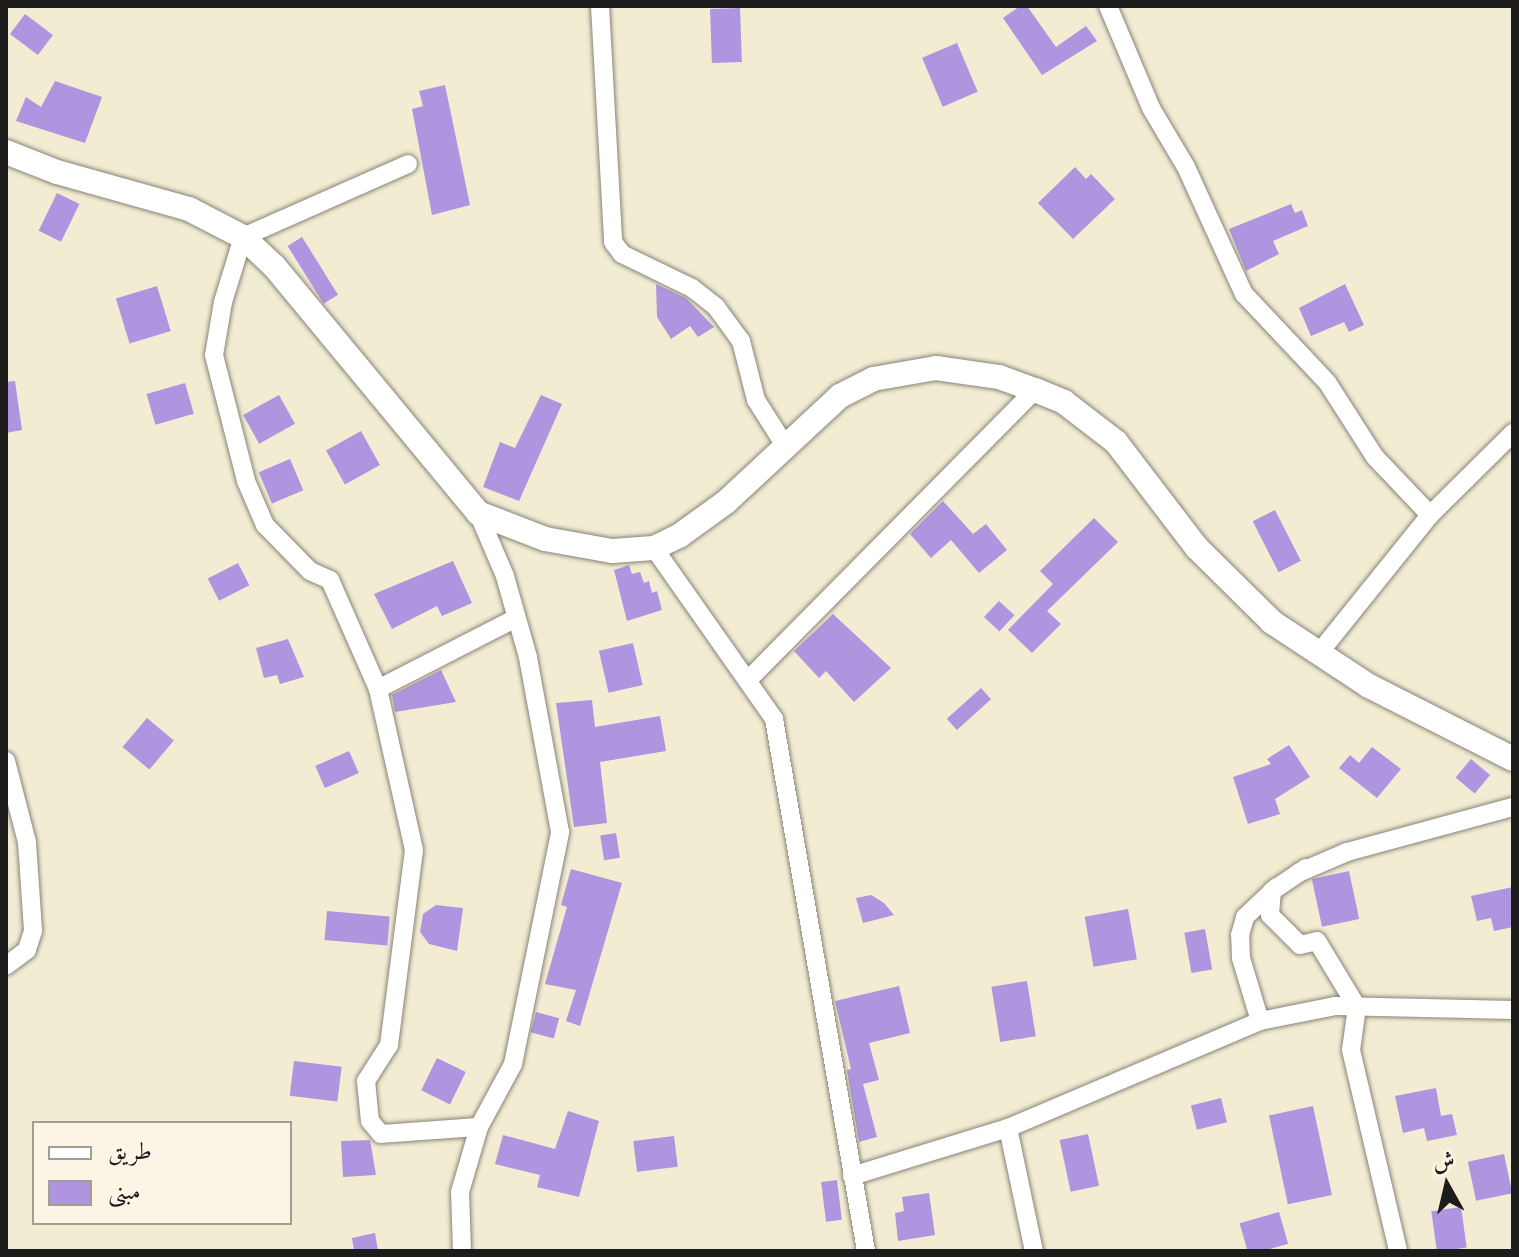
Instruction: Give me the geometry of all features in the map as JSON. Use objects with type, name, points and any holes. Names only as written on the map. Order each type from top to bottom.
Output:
[{"type":"street","points":[[600,6],[613,242],[622,254],[692,288],[716,307],[741,341],[756,400],[784,444]]},
{"type":"street","points":[[1108,6],[1151,108],[1186,167],[1244,294],[1319,373],[1375,457],[1430,515]]},
{"type":"street","points":[[6,152],[189,209],[243,237],[274,266],[478,513],[505,576],[545,729],[560,832],[513,1064],[479,1127],[460,1192],[462,1251]]},
{"type":"street","points":[[408,164],[243,237],[223,302],[214,355],[246,481],[265,525],[310,571],[330,580],[378,689],[414,850],[389,1045],[366,1081],[370,1121],[381,1134],[479,1127]]},
{"type":"street","points":[[478,513],[580,547],[654,548],[726,502],[784,444],[840,396],[873,379],[936,368],[971,371],[1064,402],[1099,427],[1231,582],[1272,622],[1369,686],[1513,759]]},
{"type":"street","points":[[748,680],[1035,390]]},
{"type":"street","points":[[1319,653],[1430,515],[1513,433]]},
{"type":"street","points":[[654,548],[774,719],[866,1251]]},
{"type":"street","points":[[378,689],[514,619]]},
{"type":"street","points":[[6,761],[27,842],[33,931],[27,950],[6,966]]},
{"type":"street","points":[[1260,1021],[1241,958],[1245,917],[1263,897],[1306,868],[1347,852],[1513,807]]},
{"type":"street","points":[[1306,868],[1272,891],[1270,915],[1300,945],[1317,941],[1357,1007],[1351,1050],[1398,1251]]},
{"type":"street","points":[[852,1176],[1008,1128],[1260,1021],[1312,1009],[1357,1007],[1513,1010]]},
{"type":"street","points":[[1008,1128],[1034,1251]]},
{"type":"building","points":[[1020,6],[1027,6],[1056,47],[1086,26],[1097,41],[1042,75],[1003,18]]},
{"type":"building","points":[[740,8],[742,62],[712,63],[710,9]]},
{"type":"building","points":[[25,14],[53,35],[38,55],[10,34]]},
{"type":"building","points":[[957,43],[978,92],[943,107],[922,58]]},
{"type":"building","points":[[55,81],[102,97],[85,143],[16,121],[26,97],[41,107]]},
{"type":"building","points":[[445,85],[470,205],[432,215],[412,109],[423,106],[419,91]]},
{"type":"building","points":[[1075,167],[1086,179],[1091,174],[1115,199],[1073,239],[1038,203]]},
{"type":"building","points":[[57,193],[79,204],[61,242],[39,231]]},
{"type":"building","points":[[1291,204],[1295,213],[1302,210],[1308,226],[1273,241],[1279,254],[1246,271],[1229,229]]},
{"type":"building","points":[[302,237],[338,295],[324,304],[288,246]]},
{"type":"building","points":[[656,284],[686,298],[714,327],[698,337],[690,326],[671,339],[657,317]]},
{"type":"building","points":[[1345,284],[1364,325],[1349,332],[1344,322],[1311,336],[1299,308]]},
{"type":"building","points":[[157,286],[171,331],[130,344],[116,299]]},
{"type":"building","points":[[15,381],[22,430],[6,433],[6,382]]},
{"type":"building","points":[[185,383],[194,414],[155,425],[147,394]]},
{"type":"building","points":[[279,395],[295,424],[259,444],[243,415]]},
{"type":"building","points":[[541,395],[562,404],[519,501],[483,487],[500,442],[515,448]]},
{"type":"building","points":[[361,431],[380,465],[345,485],[326,450]]},
{"type":"building","points":[[290,459],[303,490],[272,504],[259,472]]},
{"type":"building","points":[[943,501],[973,534],[986,524],[1007,550],[979,573],[951,540],[931,558],[910,534]]},
{"type":"building","points":[[1275,510],[1301,561],[1279,572],[1253,521]]},
{"type":"building","points":[[1094,518],[1118,542],[1047,611],[1061,624],[1032,653],[1008,630],[1053,584],[1040,571]]},
{"type":"building","points":[[453,561],[472,603],[442,616],[437,606],[392,629],[374,594]]},
{"type":"building","points":[[238,563],[249,585],[219,601],[208,578]]},
{"type":"building","points":[[629,565],[632,574],[640,572],[644,583],[649,581],[652,593],[657,591],[662,610],[627,621],[614,570]]},
{"type":"building","points":[[999,601],[1014,615],[999,631],[984,617]]},
{"type":"building","points":[[833,614],[891,668],[854,702],[826,671],[819,678],[794,651]]},
{"type":"building","points":[[288,639],[304,677],[280,684],[277,675],[264,678],[256,648]]},
{"type":"building","points":[[633,643],[643,685],[609,693],[599,651]]},
{"type":"building","points":[[441,670],[456,702],[395,712],[392,695]]},
{"type":"building","points":[[981,688],[991,699],[957,730],[947,719]]},
{"type":"building","points":[[592,700],[595,727],[660,716],[666,751],[600,762],[607,823],[574,827],[556,703]]},
{"type":"building","points":[[147,718],[174,740],[149,770],[123,747]]},
{"type":"building","points":[[1289,745],[1310,777],[1275,799],[1280,814],[1248,824],[1233,777],[1271,764],[1267,759]]},
{"type":"building","points":[[1372,747],[1401,769],[1377,798],[1339,768],[1350,755],[1359,763]]},
{"type":"building","points":[[349,751],[359,773],[325,788],[315,766]]},
{"type":"building","points":[[1471,759],[1490,775],[1475,793],[1456,777]]},
{"type":"building","points":[[616,833],[620,858],[604,860],[600,836]]},
{"type":"building","points":[[571,869],[622,883],[580,1026],[566,1021],[576,990],[545,984],[567,907],[561,905]]},
{"type":"building","points":[[1349,871],[1359,919],[1322,927],[1312,879]]},
{"type":"building","points":[[1513,887],[1513,927],[1494,931],[1491,918],[1477,921],[1471,896]]},
{"type":"building","points":[[871,895],[884,903],[894,915],[863,923],[856,898]]},
{"type":"building","points":[[436,905],[463,908],[457,951],[429,944],[420,932],[423,914]]},
{"type":"building","points":[[1128,909],[1137,959],[1094,967],[1085,917]]},
{"type":"building","points":[[327,911],[390,916],[387,945],[324,940]]},
{"type":"building","points":[[1205,929],[1212,969],[1191,973],[1184,933]]},
{"type":"building","points":[[1027,981],[1036,1036],[1000,1042],[991,987]]},
{"type":"building","points":[[899,986],[910,1033],[869,1043],[879,1080],[863,1084],[877,1137],[859,1142],[847,1070],[851,1069],[835,1001]]},
{"type":"building","points":[[536,1012],[559,1018],[554,1038],[531,1032]]},
{"type":"building","points":[[437,1058],[466,1072],[450,1104],[421,1090]]},
{"type":"building","points":[[294,1061],[342,1067],[337,1102],[290,1096]]},
{"type":"building","points":[[1436,1088],[1441,1116],[1452,1114],[1457,1135],[1427,1141],[1424,1128],[1403,1133],[1395,1096]]},
{"type":"building","points":[[1221,1098],[1227,1122],[1197,1130],[1191,1105]]},
{"type":"building","points":[[1313,1106],[1332,1195],[1288,1204],[1269,1115]]},
{"type":"building","points":[[568,1111],[599,1121],[579,1197],[537,1187],[540,1175],[495,1164],[503,1135],[555,1149]]},
{"type":"building","points":[[1088,1134],[1099,1186],[1071,1192],[1060,1140]]},
{"type":"building","points":[[674,1136],[678,1167],[637,1172],[633,1141]]},
{"type":"building","points":[[370,1140],[376,1175],[343,1177],[341,1141]]},
{"type":"building","points":[[1504,1154],[1512,1193],[1476,1201],[1468,1162]]},
{"type":"building","points":[[837,1180],[842,1220],[826,1222],[821,1182]]},
{"type":"building","points":[[929,1193],[935,1235],[898,1241],[895,1213],[904,1211],[902,1197]]},
{"type":"building","points":[[1461,1207],[1467,1248],[1437,1251],[1431,1211]]},
{"type":"building","points":[[1279,1212],[1288,1244],[1263,1251],[1248,1251],[1240,1223]]},
{"type":"building","points":[[375,1233],[378,1251],[354,1251],[352,1238]]}]
